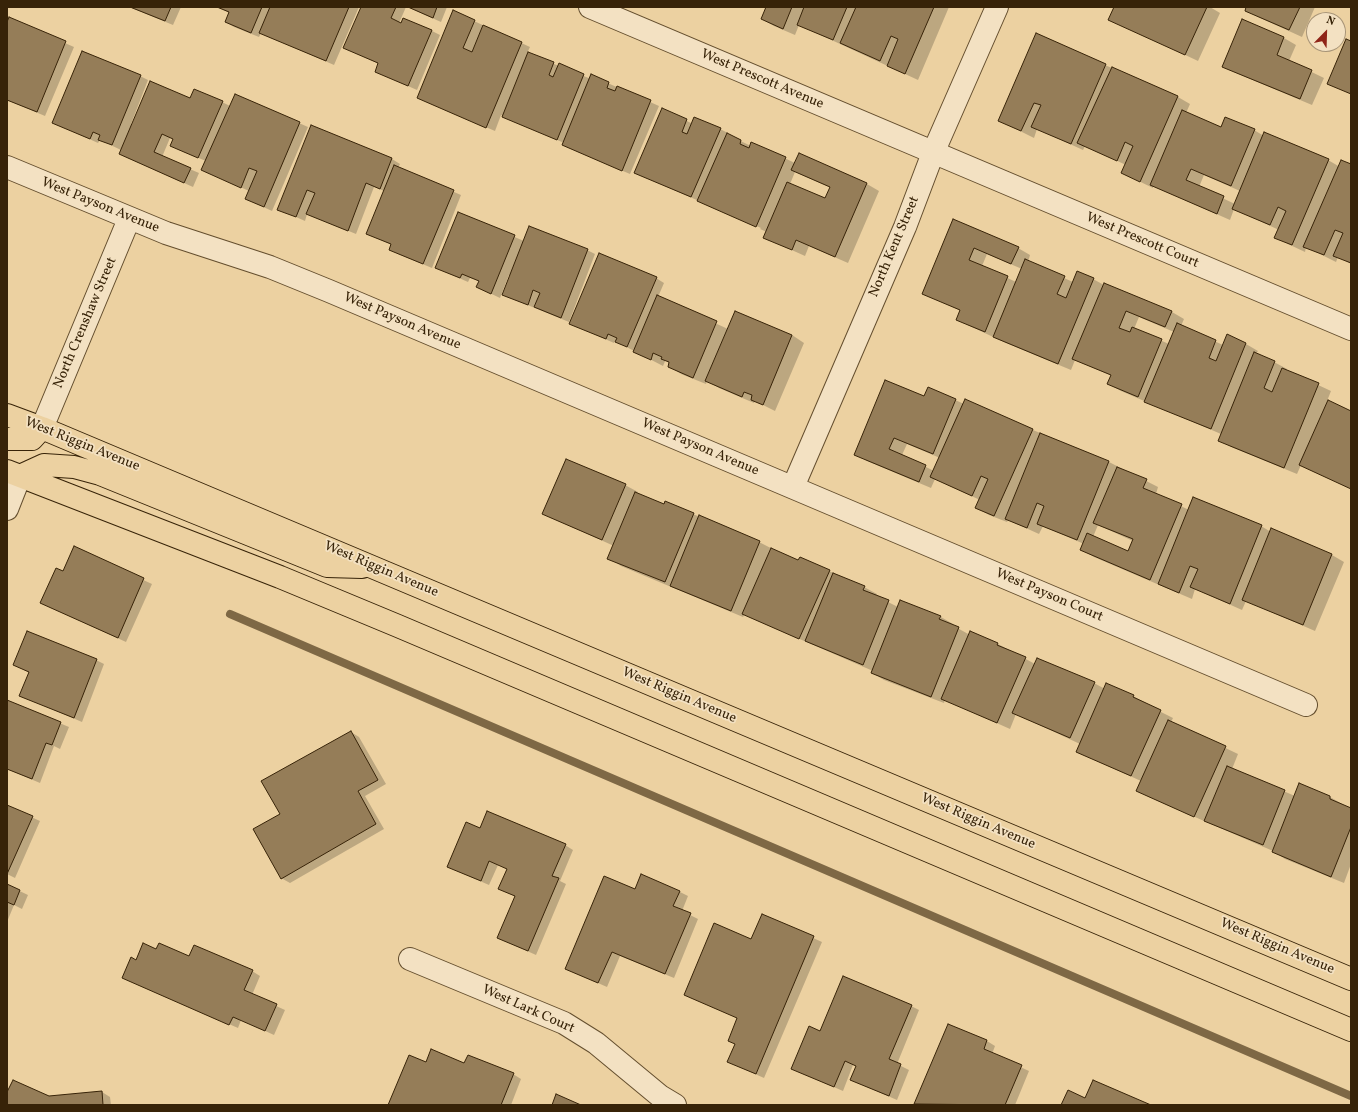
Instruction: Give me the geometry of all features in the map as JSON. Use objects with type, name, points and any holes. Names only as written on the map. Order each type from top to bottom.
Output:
[{"type":"main road","name":"West Riggin Avenue","points":[[7,415],[42,428],[1351,979]]},
{"type":"main road","points":[[7,439],[32,439],[42,428]]},
{"type":"main road","points":[[14,474],[44,465],[74,466],[100,474],[327,566],[375,568]]},
{"type":"main road","points":[[14,474],[280,577],[398,626],[1351,1030]]},
{"type":"street","name":"West Prescott Avenue","points":[[590,7],[933,153]]},
{"type":"street","name":"North Kent Street","points":[[793,487],[905,227],[933,153],[997,7]]},
{"type":"street","name":"West Prescott Court","points":[[933,153],[1351,330]]},
{"type":"street","name":"West Payson Avenue","points":[[7,168],[130,218],[207,247],[270,267],[793,487]]},
{"type":"street","name":"North Crenshaw Street","points":[[42,428],[130,218]]},
{"type":"street","points":[[7,509],[14,474]]},
{"type":"street","name":"West Payson Court","points":[[793,487],[1306,705]]},
{"type":"street","name":"West Lark Court","points":[[410,959],[564,1023],[596,1043],[660,1096],[675,1105]]},
{"type":"building","points":[[130,7],[171,7],[165,21]]},
{"type":"building","points":[[217,7],[262,7],[251,33],[225,22],[229,12]]},
{"type":"building","points":[[270,7],[349,7],[326,61],[259,33]]},
{"type":"building","points":[[361,7],[396,7],[391,18],[401,23],[403,18],[432,30],[408,86],[375,72],[378,63],[343,48]]},
{"type":"building","points":[[408,7],[437,7],[433,18]]},
{"type":"building","points":[[766,7],[792,7],[783,29],[761,19]]},
{"type":"building","points":[[804,7],[847,7],[833,40],[797,25]]},
{"type":"building","points":[[856,7],[934,7],[905,74],[887,66],[898,39],[891,36],[880,61],[840,43]]},
{"type":"building","points":[[1114,7],[1207,7],[1185,55],[1108,20]]},
{"type":"building","points":[[1246,7],[1300,7],[1289,30],[1245,11]]},
{"type":"building","points":[[453,10],[475,20],[463,48],[472,52],[483,25],[522,42],[486,128],[417,98]]},
{"type":"building","points":[[9,17],[66,41],[37,112],[7,100],[7,22]]},
{"type":"building","points":[[1242,19],[1284,37],[1277,55],[1312,70],[1300,99],[1222,67]]},
{"type":"building","points":[[1036,33],[1106,64],[1071,144],[1031,127],[1041,105],[1034,103],[1021,131],[998,121]]},
{"type":"building","points":[[1346,39],[1351,41],[1351,94],[1327,84],[1341,52],[1346,52]]},
{"type":"building","points":[[82,51],[141,75],[112,145],[98,140],[100,135],[93,132],[90,139],[52,123]]},
{"type":"building","points":[[528,52],[554,62],[549,75],[553,77],[559,63],[584,74],[557,140],[502,117]]},
{"type":"building","points":[[1112,67],[1178,96],[1140,182],[1121,173],[1133,146],[1125,142],[1117,161],[1077,143]]},
{"type":"building","points":[[591,74],[609,82],[607,88],[615,91],[617,86],[651,100],[622,171],[562,145]]},
{"type":"building","points":[[150,81],[190,98],[194,89],[223,101],[198,158],[170,146],[173,139],[162,134],[154,152],[191,168],[184,183],[119,154]]},
{"type":"building","points":[[235,94],[300,122],[264,207],[245,199],[257,171],[249,168],[241,188],[201,170]]},
{"type":"building","points":[[662,108],[687,119],[682,132],[687,134],[694,117],[721,128],[691,197],[634,173]]},
{"type":"building","points":[[1182,110],[1221,127],[1225,117],[1255,129],[1231,186],[1191,169],[1186,180],[1224,196],[1217,214],[1150,185]]},
{"type":"building","points":[[311,125],[392,158],[380,189],[366,183],[348,231],[306,214],[315,193],[307,190],[296,217],[277,210]]},
{"type":"building","points":[[1264,132],[1329,159],[1292,245],[1274,238],[1286,211],[1278,207],[1270,225],[1232,209]]},
{"type":"building","points":[[727,133],[741,140],[740,144],[749,148],[751,142],[786,157],[756,227],[697,201]]},
{"type":"building","points":[[799,153],[867,183],[835,257],[796,240],[792,250],[763,238],[787,182],[825,198],[830,187],[791,170]]},
{"type":"building","points":[[1341,160],[1351,164],[1351,263],[1333,256],[1343,233],[1335,230],[1324,255],[1303,247]]},
{"type":"building","points":[[394,165],[454,190],[423,264],[389,250],[391,244],[366,234]]},
{"type":"building","points":[[458,212],[515,235],[491,294],[476,287],[479,281],[462,274],[460,278],[435,268]]},
{"type":"building","points":[[953,219],[1019,247],[1011,264],[974,248],[969,260],[1008,276],[985,332],[956,320],[960,310],[922,294]]},
{"type":"building","points":[[529,226],[588,249],[561,318],[534,307],[540,293],[533,290],[528,305],[502,295]]},
{"type":"building","points":[[599,253],[657,277],[627,347],[615,342],[617,338],[608,334],[606,339],[569,324]]},
{"type":"building","points":[[1025,259],[1065,276],[1057,294],[1066,298],[1077,271],[1094,278],[1058,364],[993,337]]},
{"type":"building","points":[[1104,283],[1172,311],[1165,327],[1126,311],[1119,328],[1130,332],[1132,327],[1162,339],[1138,397],[1107,384],[1111,375],[1072,359]]},
{"type":"building","points":[[657,295],[717,321],[693,378],[668,367],[669,362],[661,359],[662,357],[653,353],[651,360],[633,352]]},
{"type":"building","points":[[735,311],[792,335],[763,405],[751,400],[752,395],[744,392],[742,397],[705,381]]},
{"type":"building","points":[[1177,323],[1216,340],[1209,358],[1216,361],[1227,334],[1246,343],[1211,429],[1144,402]]},
{"type":"building","points":[[1254,352],[1275,361],[1264,388],[1272,392],[1282,368],[1319,383],[1284,468],[1218,441]]},
{"type":"building","points":[[885,380],[924,396],[928,387],[956,399],[933,454],[894,438],[889,449],[926,465],[919,482],[854,455]]},
{"type":"building","points":[[965,399],[1033,429],[994,516],[975,508],[988,479],[981,476],[972,496],[930,477]]},
{"type":"building","points":[[1328,400],[1351,411],[1351,489],[1299,465]]},
{"type":"building","points":[[1040,433],[1109,461],[1077,540],[1037,524],[1044,506],[1037,503],[1027,528],[1005,519]]},
{"type":"building","points":[[566,459],[626,484],[602,540],[542,514]]},
{"type":"building","points":[[1117,467],[1147,479],[1143,488],[1182,504],[1150,580],[1080,550],[1087,533],[1128,551],[1133,539],[1093,523]]},
{"type":"building","points":[[635,492],[664,504],[665,501],[694,513],[665,582],[607,559]]},
{"type":"building","points":[[1193,497],[1262,525],[1230,604],[1190,587],[1198,569],[1190,566],[1179,593],[1158,584]]},
{"type":"building","points":[[699,515],[760,541],[731,611],[670,586]]},
{"type":"building","points":[[1271,528],[1332,554],[1303,625],[1242,600]]},
{"type":"building","points":[[74,546],[144,578],[118,638],[40,603],[56,568],[63,571]]},
{"type":"building","points":[[771,548],[798,560],[800,557],[830,570],[799,639],[742,614]]},
{"type":"building","points":[[833,573],[865,586],[863,590],[889,600],[863,665],[805,641]]},
{"type":"building","points":[[900,600],[941,616],[939,619],[959,627],[931,697],[871,673]]},
{"type":"building","points":[[27,631],[97,659],[74,718],[19,696],[29,672],[13,665]]},
{"type":"building","points":[[970,631],[998,643],[997,645],[1026,657],[997,723],[941,699]]},
{"type":"building","points":[[1037,658],[1095,682],[1070,738],[1012,713]]},
{"type":"building","points":[[1106,683],[1134,695],[1133,697],[1161,710],[1131,776],[1076,752]]},
{"type":"building","points":[[7,700],[61,722],[52,745],[46,743],[32,779],[7,769]]},
{"type":"building","points":[[1168,720],[1226,746],[1194,817],[1136,791]]},
{"type":"building","points":[[351,731],[378,780],[358,791],[376,824],[281,879],[253,829],[280,814],[261,781]]},
{"type":"building","points":[[1227,766],[1285,790],[1263,845],[1204,821]]},
{"type":"building","points":[[1299,783],[1330,796],[1330,799],[1351,808],[1351,827],[1331,877],[1272,852]]},
{"type":"building","points":[[7,805],[33,816],[7,874]]},
{"type":"building","points":[[487,811],[566,844],[552,876],[559,878],[528,951],[497,938],[515,896],[498,889],[507,869],[489,861],[481,881],[447,867],[466,822],[480,828]]},
{"type":"building","points":[[641,874],[680,891],[673,906],[691,913],[665,974],[612,952],[598,983],[565,969],[604,876],[635,889]]},
{"type":"building","points":[[7,884],[20,890],[14,905],[7,902]]},
{"type":"building","points":[[762,914],[814,936],[756,1074],[727,1062],[735,1044],[728,1041],[737,1018],[684,995],[714,923],[751,939]]},
{"type":"building","points":[[143,943],[156,949],[159,943],[189,956],[194,945],[253,970],[244,990],[277,1004],[265,1031],[233,1017],[229,1025],[122,978],[131,957],[136,960]]},
{"type":"building","points":[[843,976],[912,1005],[889,1059],[901,1064],[889,1096],[850,1080],[856,1066],[845,1061],[834,1087],[791,1069],[809,1026],[820,1031]]},
{"type":"building","points":[[948,1024],[987,1040],[984,1049],[1022,1065],[1005,1105],[914,1104]]},
{"type":"building","points":[[431,1049],[464,1063],[468,1055],[514,1073],[501,1105],[388,1105],[409,1055],[426,1062]]},
{"type":"building","points":[[13,1080],[49,1096],[102,1091],[103,1105],[7,1105],[7,1092]]},
{"type":"building","points":[[1093,1080],[1151,1105],[1061,1105],[1068,1090],[1085,1098]]},
{"type":"building","points":[[556,1094],[581,1105],[552,1105]]},
{"type":"waterway","points":[[230,614],[1351,1096]]}]
